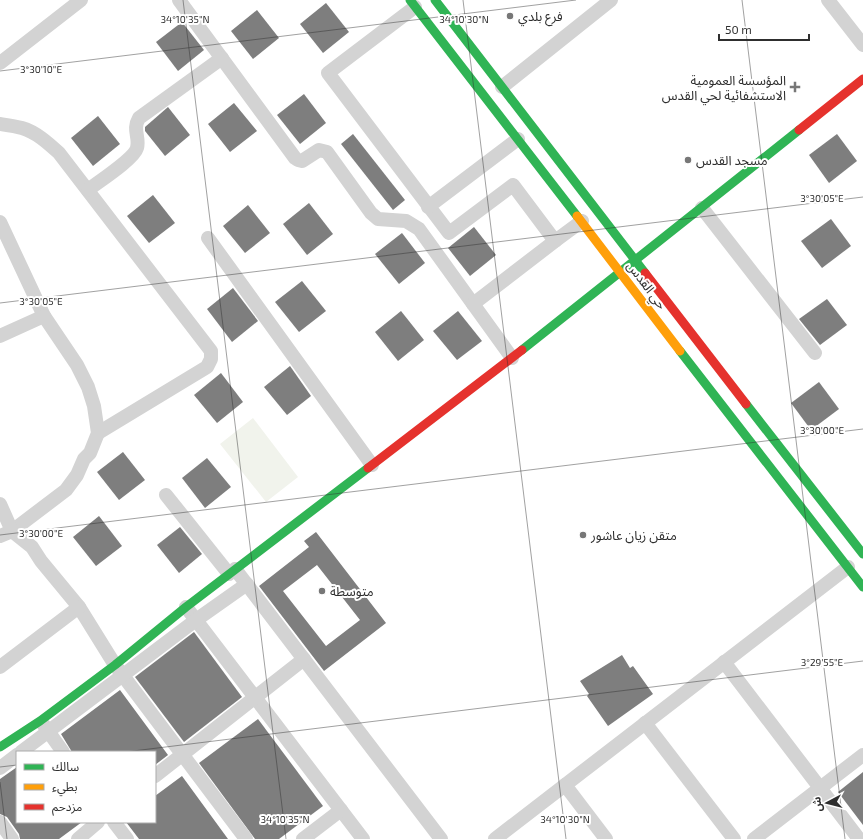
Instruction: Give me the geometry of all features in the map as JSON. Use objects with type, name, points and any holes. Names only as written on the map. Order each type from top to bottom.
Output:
[{"type":"street","points":[[0,63],[81,0]]},
{"type":"street","points":[[179,0],[294,158],[302,161],[319,150],[327,152],[371,213],[378,219],[406,221],[419,229],[512,358]]},
{"type":"street","points":[[435,0],[635,261],[744,419],[863,554]]},
{"type":"street","points":[[502,87],[611,0]]},
{"type":"street","points":[[828,0],[863,45]]},
{"type":"street","points":[[413,3],[328,72],[449,234],[513,185],[555,241]]},
{"type":"street","name":"حي القدس","points":[[413,3],[621,272],[744,419],[863,587]]},
{"type":"street","points":[[88,190],[134,155],[138,146],[135,128],[139,118],[222,58]]},
{"type":"street","points":[[119,670],[186,607],[512,358],[863,79]]},
{"type":"street","points":[[0,124],[23,128],[41,138],[58,153],[209,348],[212,355],[210,364],[206,367],[98,433]]},
{"type":"street","points":[[428,207],[518,139]]},
{"type":"street","points":[[702,208],[815,353]]},
{"type":"street","points":[[0,222],[44,316],[77,365],[88,387],[94,406],[98,433],[90,453],[84,459],[77,475],[66,490],[6,533]]},
{"type":"street","points":[[473,304],[582,222]]},
{"type":"street","points":[[208,238],[372,465]]},
{"type":"street","points":[[0,336],[44,316]]},
{"type":"street","points":[[166,495],[232,572],[247,584],[441,839]]},
{"type":"street","points":[[0,504],[6,533]]},
{"type":"street","points":[[6,533],[32,547],[41,561],[79,607],[119,670],[246,839]]},
{"type":"street","points":[[495,839],[848,567]]},
{"type":"street","points":[[0,747],[44,726],[119,670],[196,620],[247,584]]},
{"type":"street","points":[[0,667],[79,607]]},
{"type":"street","points":[[186,607],[363,839]]},
{"type":"street","points":[[156,775],[304,659]]},
{"type":"street","points":[[724,662],[859,839]]},
{"type":"street","points":[[645,723],[734,839]]},
{"type":"street","points":[[22,751],[44,726]]},
{"type":"street","points":[[44,726],[62,751]]},
{"type":"street","points":[[754,839],[863,755]]},
{"type":"street","points":[[0,768],[16,756]]},
{"type":"street","points":[[565,785],[606,839]]},
{"type":"street","points":[[303,839],[341,810]]},
{"type":"street","points":[[0,822],[12,839]]},
{"type":"street","points":[[78,839],[97,823]]},
{"type":"street","points":[[115,823],[127,839]]},
{"type":"shaded area","points":[[253,418],[298,477],[266,502],[220,444]]},
{"type":"building","points":[[326,3],[349,32],[323,53],[300,24]]},
{"type":"building","points":[[257,10],[279,38],[253,59],[231,31]]},
{"type":"building","points":[[182,22],[204,50],[178,71],[156,42]]},
{"type":"building","points":[[304,94],[326,123],[300,144],[277,115]]},
{"type":"building","points":[[234,103],[257,131],[230,152],[208,124]]},
{"type":"building","points":[[168,107],[190,135],[165,156],[145,131],[145,127]]},
{"type":"building","points":[[98,116],[120,144],[93,166],[71,138]]},
{"type":"building","points":[[353,134],[405,200],[393,210],[341,144]]},
{"type":"building","points":[[837,134],[857,161],[829,183],[809,155]]},
{"type":"building","points":[[153,195],[175,223],[149,243],[127,216]]},
{"type":"building","points":[[309,203],[333,234],[307,255],[283,224]]},
{"type":"building","points":[[248,205],[270,233],[245,253],[223,226]]},
{"type":"building","points":[[831,219],[851,246],[822,268],[801,241]]},
{"type":"building","points":[[474,227],[496,255],[470,276],[448,248]]},
{"type":"building","points":[[402,233],[425,263],[399,284],[375,254]]},
{"type":"building","points":[[302,281],[326,311],[299,332],[275,302]]},
{"type":"building","points":[[233,288],[258,321],[232,342],[207,309]]},
{"type":"building","points":[[827,299],[847,325],[820,345],[799,319]]},
{"type":"building","points":[[401,311],[424,340],[398,361],[375,332]]},
{"type":"building","points":[[458,311],[482,341],[457,360],[433,331]]},
{"type":"building","points":[[290,366],[311,396],[287,415],[264,387]]},
{"type":"building","points":[[221,373],[243,402],[217,423],[194,395]]},
{"type":"building","points":[[819,382],[839,409],[811,430],[791,403]]},
{"type":"building","points":[[123,452],[145,480],[119,500],[97,472]]},
{"type":"building","points":[[207,458],[231,487],[205,508],[182,478]]},
{"type":"building","points":[[99,516],[122,546],[96,566],[73,537]]},
{"type":"building","points":[[180,527],[202,554],[179,573],[157,545]]},
{"type":"building","points":[[316,532],[386,623],[324,671],[259,586],[309,547],[304,541]],"holes":[[[317,565],[360,620],[326,646],[283,591]]]},
{"type":"building","points":[[194,632],[242,697],[184,742],[135,677]]},
{"type":"building","points":[[622,655],[630,668],[633,666],[653,694],[608,726],[587,696],[589,694],[580,681]]},
{"type":"building","points":[[120,690],[168,755],[156,764],[156,751],[71,751],[61,734]]},
{"type":"building","points":[[258,719],[323,806],[279,839],[255,839],[199,763]]},
{"type":"building","points":[[16,768],[16,823],[81,823],[59,839],[20,839],[19,834],[7,817],[0,814],[0,779]]},
{"type":"building","points":[[863,772],[863,825],[838,792]]},
{"type":"building","points":[[182,776],[228,839],[139,839],[127,823],[156,823],[156,795]]},
{"type":"traffic: fast","points":[[410,0],[577,216]]},
{"type":"traffic: fast","points":[[435,0],[645,273]]},
{"type":"traffic: fast","points":[[522,350],[799,130]]},
{"type":"traffic: fast","points":[[680,351],[863,587]]},
{"type":"traffic: fast","points":[[746,404],[863,554]]},
{"type":"traffic: fast","points":[[0,747],[40,721],[115,665],[186,607],[368,468]]},
{"type":"traffic: slow","points":[[577,216],[680,351]]},
{"type":"traffic: jam","points":[[799,130],[863,79]]},
{"type":"traffic: jam","points":[[645,273],[746,404]]},
{"type":"traffic: jam","points":[[368,468],[522,350]]},
{"type":"place","name":"فرع بلدي","points":[[510,16]]},
{"type":"place","name":"المؤسسة العمومية الاستشفائية لحي القدس","points":[[795,87]]},
{"type":"place","name":"مسجد القدس","points":[[688,160]]},
{"type":"place","name":"متقن زيان عاشور","points":[[583,535]]},
{"type":"place","name":"متوسطة","points":[[322,591]]}]
